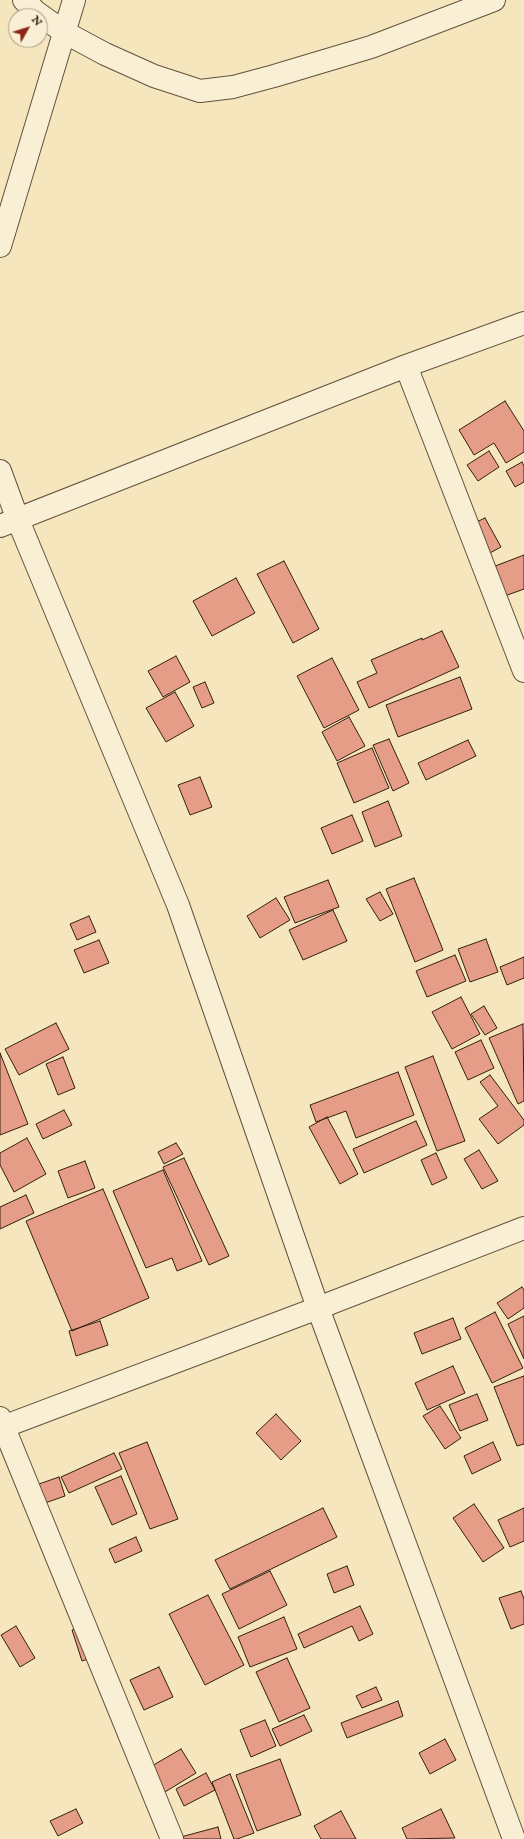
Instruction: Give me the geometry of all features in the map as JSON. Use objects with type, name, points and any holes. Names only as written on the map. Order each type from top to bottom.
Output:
[{"type":"street","points":[[24,0],[36,12],[64,32],[105,54],[154,76],[200,91],[233,87],[371,47],[494,0]]},
{"type":"street","points":[[0,246],[74,0]]},
{"type":"street","points":[[9,523],[406,366],[524,323]]},
{"type":"street","points":[[406,366],[524,672]]},
{"type":"street","points":[[0,471],[9,523],[178,905],[318,1308],[514,1839]]},
{"type":"street","points":[[172,1839],[1,1424],[318,1308],[524,1228]]},
{"type":"building","points":[[505,401],[524,431],[524,452],[506,463],[494,443],[474,455],[459,430]]},
{"type":"building","points":[[489,451],[499,467],[478,481],[467,465]]},
{"type":"building","points":[[522,462],[524,466],[524,482],[515,487],[506,471]]},
{"type":"building","points":[[485,518],[501,547],[488,554],[472,524]]},
{"type":"building","points":[[524,555],[524,589],[502,597],[490,568]]},
{"type":"building","points":[[284,561],[319,629],[293,643],[257,574]]},
{"type":"building","points":[[236,578],[255,613],[212,636],[193,601]]},
{"type":"building","points":[[442,631],[459,667],[369,708],[357,682],[377,673],[371,660]]},
{"type":"building","points":[[176,656],[190,682],[163,697],[148,671]]},
{"type":"building","points":[[332,658],[359,710],[324,728],[297,676]]},
{"type":"building","points":[[460,677],[472,709],[398,737],[386,705]]},
{"type":"building","points":[[205,682],[214,703],[202,708],[193,687]]},
{"type":"building","points":[[175,692],[194,726],[166,742],[146,708]]},
{"type":"building","points":[[349,717],[365,746],[337,761],[322,732]]},
{"type":"building","points":[[389,739],[409,783],[393,791],[373,745]]},
{"type":"building","points":[[468,740],[476,756],[426,780],[418,763]]},
{"type":"building","points":[[372,748],[389,788],[354,803],[337,763]]},
{"type":"building","points":[[200,777],[212,807],[190,815],[178,785]]},
{"type":"building","points":[[388,801],[402,836],[375,847],[362,812]]},
{"type":"building","points":[[352,815],[363,841],[332,854],[321,828]]},
{"type":"building","points":[[414,878],[443,950],[415,962],[386,889]]},
{"type":"building","points":[[328,880],[339,907],[295,923],[284,897]]},
{"type":"building","points":[[380,892],[393,914],[380,921],[366,899]]},
{"type":"building","points":[[276,898],[290,920],[260,938],[247,916]]},
{"type":"building","points":[[333,910],[347,941],[303,960],[289,930]]},
{"type":"building","points":[[89,916],[96,932],[77,940],[70,924]]},
{"type":"building","points":[[486,939],[498,972],[470,982],[458,949]]},
{"type":"building","points":[[99,940],[109,963],[84,973],[74,950]]},
{"type":"building","points":[[455,955],[466,981],[427,997],[416,971]]},
{"type":"building","points":[[524,957],[524,978],[507,985],[500,967]]},
{"type":"building","points":[[461,997],[480,1034],[452,1049],[432,1012]]},
{"type":"building","points":[[484,1006],[497,1028],[485,1035],[471,1014]]},
{"type":"building","points":[[56,1023],[69,1049],[19,1075],[5,1049]]},
{"type":"building","points":[[523,1024],[524,1101],[518,1104],[489,1038]]},
{"type":"building","points":[[481,1040],[494,1068],[468,1080],[455,1052]]},
{"type":"building","points":[[0,1053],[28,1124],[0,1135]]},
{"type":"building","points":[[433,1056],[465,1141],[437,1151],[405,1067]]},
{"type":"building","points":[[63,1057],[75,1088],[58,1095],[46,1064]]},
{"type":"building","points":[[398,1072],[414,1115],[356,1138],[346,1111],[316,1122],[310,1105]]},
{"type":"building","points":[[490,1075],[524,1120],[524,1125],[498,1144],[479,1119],[498,1106],[480,1082]]},
{"type":"building","points":[[64,1110],[72,1125],[43,1139],[36,1124]]},
{"type":"building","points":[[327,1117],[358,1174],[340,1184],[309,1127]]},
{"type":"building","points":[[416,1121],[427,1145],[364,1173],[353,1149]]},
{"type":"building","points":[[27,1138],[46,1174],[14,1192],[0,1165],[0,1153]]},
{"type":"building","points":[[176,1143],[183,1154],[164,1164],[158,1152]]},
{"type":"building","points":[[479,1150],[498,1181],[482,1189],[464,1159]]},
{"type":"building","points":[[436,1153],[447,1178],[432,1185],[421,1160]]},
{"type":"building","points":[[184,1158],[229,1256],[209,1265],[163,1167]]},
{"type":"building","points":[[85,1161],[95,1188],[68,1198],[58,1171]]},
{"type":"building","points":[[163,1170],[202,1261],[177,1271],[172,1258],[146,1268],[113,1191]]},
{"type":"building","points":[[103,1189],[149,1298],[72,1331],[26,1221]]},
{"type":"building","points":[[26,1195],[34,1213],[0,1229],[0,1207]]},
{"type":"building","points":[[522,1287],[524,1290],[524,1308],[508,1319],[497,1303]]},
{"type":"building","points":[[495,1312],[523,1368],[492,1383],[465,1328]]},
{"type":"building","points":[[524,1316],[524,1359],[508,1324]]},
{"type":"building","points":[[453,1318],[461,1339],[422,1354],[414,1333]]},
{"type":"building","points":[[100,1321],[108,1345],[76,1356],[69,1331]]},
{"type":"building","points":[[453,1366],[465,1393],[427,1410],[415,1383]]},
{"type":"building","points":[[524,1376],[524,1444],[517,1446],[494,1387]]},
{"type":"building","points":[[477,1394],[488,1420],[460,1431],[449,1405]]},
{"type":"building","points":[[440,1406],[461,1438],[445,1449],[423,1416]]},
{"type":"building","points":[[276,1414],[301,1441],[281,1460],[256,1433]]},
{"type":"building","points":[[147,1442],[178,1519],[150,1529],[119,1453]]},
{"type":"building","points":[[493,1442],[501,1460],[472,1474],[464,1456]]},
{"type":"building","points":[[114,1453],[122,1469],[69,1493],[61,1477]]},
{"type":"building","points":[[121,1476],[137,1514],[112,1525],[95,1487]]},
{"type":"building","points":[[59,1477],[65,1496],[45,1503],[39,1484]]},
{"type":"building","points":[[474,1504],[504,1548],[483,1562],[453,1518]]},
{"type":"building","points":[[323,1508],[337,1537],[230,1589],[215,1560]]},
{"type":"building","points":[[524,1508],[524,1541],[510,1547],[498,1520]]},
{"type":"building","points":[[136,1537],[142,1551],[115,1563],[109,1549]]},
{"type":"building","points":[[347,1566],[354,1585],[334,1593],[327,1574]]},
{"type":"building","points":[[270,1571],[287,1605],[239,1629],[222,1594]]},
{"type":"building","points":[[521,1591],[524,1599],[524,1624],[511,1629],[499,1598]]},
{"type":"building","points":[[208,1595],[244,1665],[205,1685],[169,1614]]},
{"type":"building","points":[[360,1606],[373,1634],[359,1641],[352,1626],[304,1648],[298,1634]]},
{"type":"building","points":[[284,1617],[297,1649],[250,1667],[238,1637]]},
{"type":"building","points":[[91,1624],[101,1655],[82,1661],[72,1630]]},
{"type":"building","points":[[16,1626],[35,1658],[20,1667],[1,1635]]},
{"type":"building","points":[[287,1658],[310,1708],[279,1722],[256,1672]]},
{"type":"building","points":[[159,1667],[173,1697],[144,1710],[130,1680]]},
{"type":"building","points":[[376,1687],[382,1700],[362,1708],[356,1696]]},
{"type":"building","points":[[398,1701],[403,1716],[347,1738],[341,1723]]},
{"type":"building","points":[[304,1715],[312,1731],[280,1746],[272,1729]]},
{"type":"building","points":[[265,1720],[276,1746],[251,1757],[240,1730]]},
{"type":"building","points":[[445,1739],[456,1760],[430,1774],[419,1753]]},
{"type":"building","points":[[181,1749],[196,1773],[160,1795],[145,1770]]},
{"type":"building","points":[[280,1759],[301,1815],[257,1831],[236,1775]]},
{"type":"building","points":[[206,1773],[215,1790],[184,1806],[176,1789]]},
{"type":"building","points":[[230,1774],[254,1833],[237,1839],[234,1839],[212,1782]]},
{"type":"building","points":[[76,1809],[83,1823],[58,1836],[50,1821]]},
{"type":"building","points":[[441,1809],[455,1838],[407,1839],[402,1828]]},
{"type":"building","points":[[341,1811],[356,1839],[321,1839],[314,1826]]},
{"type":"building","points":[[218,1827],[221,1839],[177,1838]]}]
